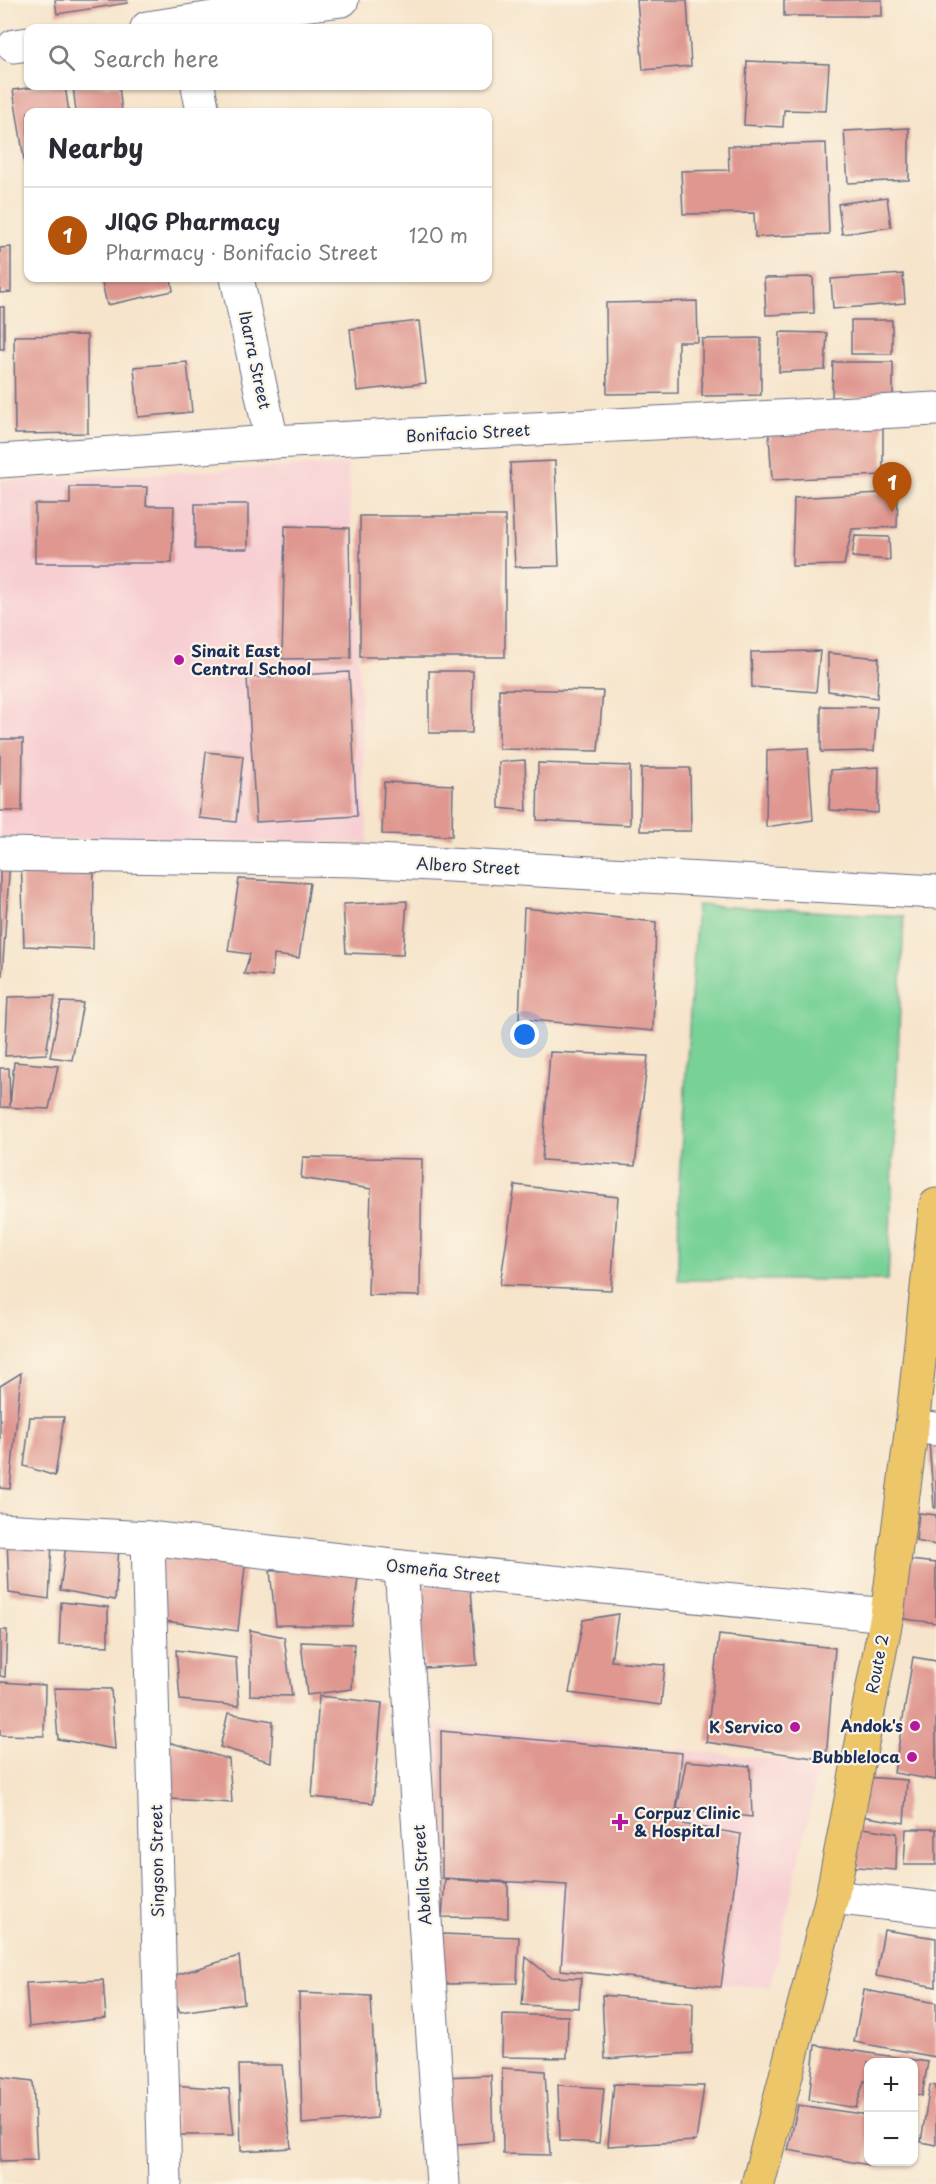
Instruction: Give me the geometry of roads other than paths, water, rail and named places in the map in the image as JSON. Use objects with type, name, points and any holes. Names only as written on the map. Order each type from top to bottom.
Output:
[{"type":"highway","name":"Route 2","points":[[758,2184],[832,1897],[924,1427],[936,1205]]},
{"type":"street","points":[[195,24],[272,9],[342,0]]},
{"type":"street","points":[[199,90],[202,108]]},
{"type":"street","name":"Ibarra Street","points":[[238,282],[272,442]]},
{"type":"street","name":"Bonifacio Street","points":[[0,461],[272,442],[936,409]]},
{"type":"street","name":"Albero Street","points":[[0,854],[358,860],[936,892]]},
{"type":"street","name":"Osmeña Street","points":[[0,1530],[148,1538],[401,1567],[887,1615]]},
{"type":"street","name":"Singson Street","points":[[148,1538],[165,2184]]},
{"type":"street","name":"Abella Street","points":[[401,1567],[443,2184]]},
{"type":"street","points":[[832,1897],[936,1910]]},
{"type":"place","name":"JIQG Pharmacy","points":[[892,512]]},
{"type":"place","name":"Sinait East Central School","points":[[179,660]]},
{"type":"place","name":"Andok's","points":[[915,1726]]},
{"type":"place","name":"K Servico","points":[[795,1727]]},
{"type":"place","name":"Bubbleloca","points":[[912,1757]]},
{"type":"place","name":"Corpuz Clinic & Hospital","points":[[620,1822]]}]
